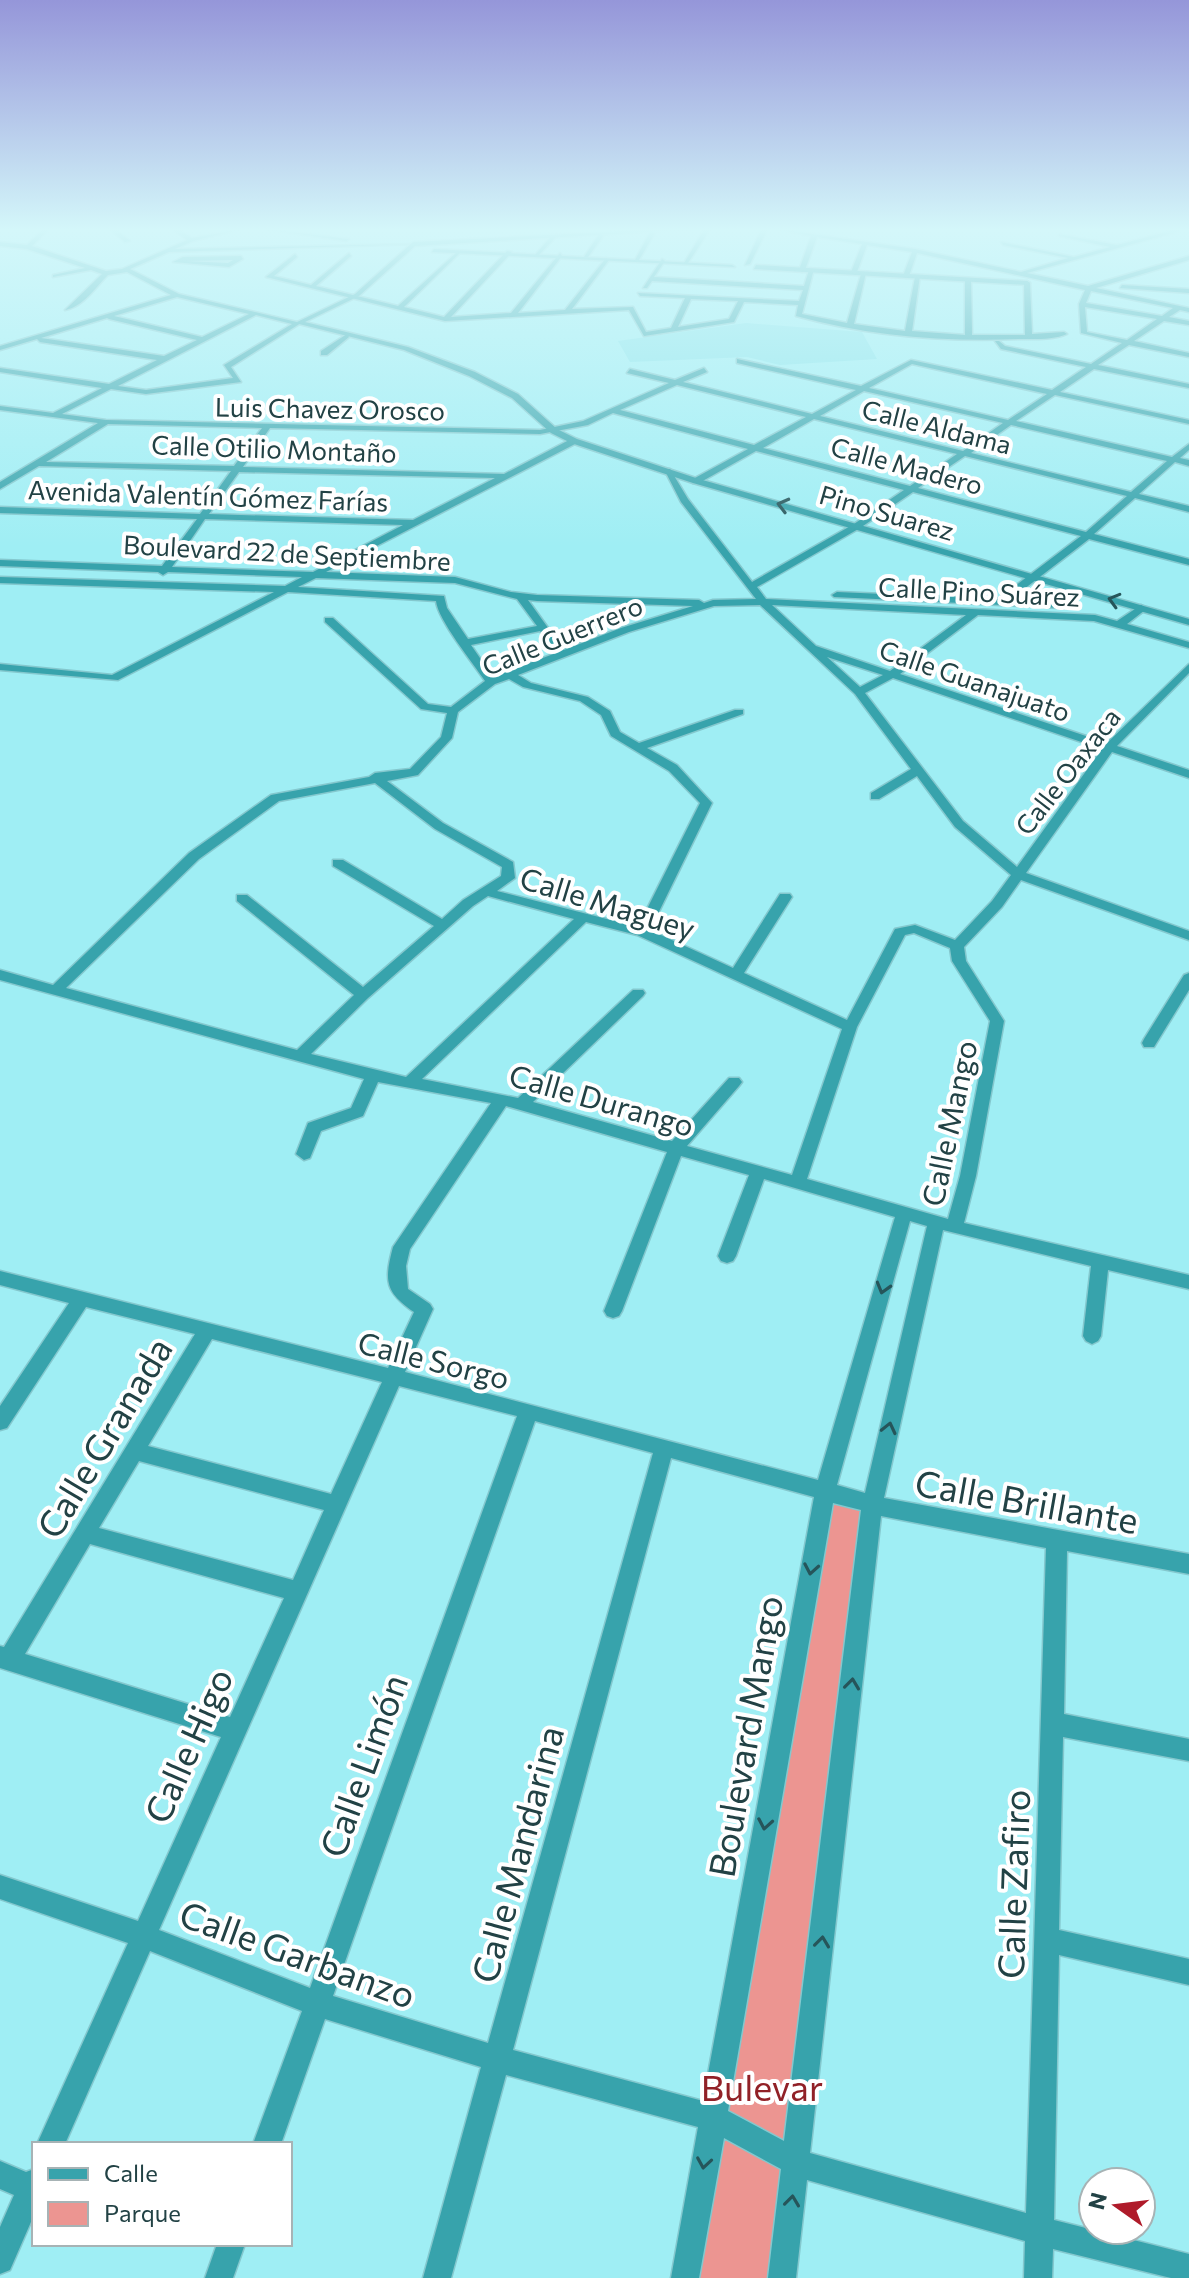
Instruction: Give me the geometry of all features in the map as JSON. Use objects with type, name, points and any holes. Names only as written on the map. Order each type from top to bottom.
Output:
[{"type":"street","points":[[0,348],[50,334]]},
{"type":"street","points":[[182,334],[202,339]]},
{"type":"street","points":[[52,416],[212,334]]},
{"type":"street","points":[[0,370],[146,392],[238,380],[227,367],[280,334]]},
{"type":"street","points":[[341,334],[406,348],[472,374],[515,396],[554,431],[614,411],[704,370]]},
{"type":"street","points":[[912,334],[995,340],[1060,334]]},
{"type":"street","points":[[969,334],[969,339]]},
{"type":"street","points":[[1090,334],[1189,355]]},
{"type":"street","points":[[753,589],[857,526],[1138,334]]},
{"type":"street","points":[[324,353],[347,336]]},
{"type":"street","points":[[34,339],[167,359]]},
{"type":"street","points":[[995,340],[1003,348],[1189,386]]},
{"type":"street","points":[[740,361],[1189,463]]},
{"type":"street","points":[[696,481],[911,362],[1189,422]]},
{"type":"street","name":"Calle Aldama","points":[[630,371],[1189,509]]},
{"type":"street","name":"Luis Chavez Orosco","points":[[0,408],[106,422],[554,431]]},
{"type":"street","name":"Calle Madero","points":[[614,411],[1189,562]]},
{"type":"street","points":[[0,486],[42,464],[106,422]]},
{"type":"street","points":[[155,585],[267,427]]},
{"type":"street","name":"Pino Suarez","points":[[554,431],[574,441],[696,481],[1189,622]]},
{"type":"street","points":[[0,667],[114,678],[574,441]]},
{"type":"street","points":[[1002,601],[1088,535],[1189,446]]},
{"type":"street","name":"Calle Otilio Montaño","points":[[42,464],[505,476]]},
{"type":"street","points":[[667,471],[763,602]]},
{"type":"street","name":"Avenida Valentín Gómez Farías","points":[[0,510],[414,523]]},
{"type":"street","name":"Boulevard 22 de Septiembre","points":[[0,563],[317,572],[455,580],[520,596],[713,603]]},
{"type":"street","name":"Boulevard 22 de Septiembre","points":[[0,580],[285,589],[441,598],[442,608],[463,643]]},
{"type":"street","points":[[753,589],[1063,605]]},
{"type":"street","points":[[520,596],[562,654]]},
{"type":"street","name":"Calle Guerrero","points":[[57,989],[194,856],[275,798],[414,772],[446,738],[453,711],[491,682],[562,654],[713,603],[763,602]]},
{"type":"street","name":"Calle Pino Suárez","points":[[763,602],[1095,618],[1189,645]]},
{"type":"street","name":"Calle Guanajuato","points":[[763,602],[806,646],[1189,774]]},
{"type":"street","points":[[1119,625],[1141,608]]},
{"type":"street","points":[[859,692],[891,675],[975,613]]},
{"type":"street","points":[[329,620],[425,707],[453,711]]},
{"type":"street","points":[[491,682],[463,643],[542,628]]},
{"type":"street","points":[[806,646],[859,692],[959,824],[1018,874],[1189,936]]},
{"type":"street","name":"Calle Oaxaca","points":[[957,946],[997,904],[1108,749],[1189,667]]},
{"type":"street","points":[[510,675],[527,685],[584,699],[606,713],[615,734],[641,746],[673,768],[706,803],[642,932]]},
{"type":"street","points":[[641,746],[739,712]]},
{"type":"street","points":[[875,796],[917,771]]},
{"type":"street","points":[[375,777],[439,826],[508,865],[508,878],[490,893]]},
{"type":"street","points":[[338,863],[443,925]]},
{"type":"street","name":"Calle Maguey","points":[[300,1056],[363,995],[468,903],[490,893],[642,932],[850,1027]]},
{"type":"street","points":[[737,973],[785,897]]},
{"type":"street","points":[[242,898],[363,995]]},
{"type":"street","points":[[408,1084],[582,918]]},
{"type":"street","points":[[797,1183],[850,1027],[900,932],[915,929],[957,946]]},
{"type":"street","name":"Calle Mango","points":[[945,1224],[968,1176],[997,1021],[959,961],[957,946]]},
{"type":"street","name":"Calle Durango","points":[[0,975],[373,1076],[502,1099],[945,1224],[1189,1282]]},
{"type":"street","points":[[1149,1043],[1189,978]]},
{"type":"street","points":[[521,1104],[638,993]]},
{"type":"street","points":[[304,1154],[314,1127],[357,1112],[373,1076]]},
{"type":"street","points":[[613,1311],[676,1148],[734,1082]]},
{"type":"street","name":"Calle Higo","points":[[52,2142],[424,1309],[400,1293],[397,1266],[402,1247],[502,1099]]},
{"type":"street","points":[[727,1256],[758,1172]]},
{"type":"street","name":"Boulevard Mango","points":[[685,2278],[825,1492],[904,1213]]},
{"type":"street","points":[[782,2278],[797,2163],[863,1502],[945,1224]]},
{"type":"street","points":[[1092,1336],[1100,1261]]},
{"type":"street","name":"Calle Sorgo","points":[[0,1278],[529,1411],[863,1502]]},
{"type":"street","points":[[0,1422],[81,1299]]},
{"type":"street","name":"Calle Granada","points":[[4,1658],[206,1332]]},
{"type":"street","name":"Calle Limón","points":[[268,2142],[529,1411]]},
{"type":"street","name":"Calle Mandarina","points":[[437,2278],[664,1448]]},
{"type":"street","points":[[133,1451],[336,1504]]},
{"type":"street","name":"Calle Brillante","points":[[863,1502],[1189,1564]]},
{"type":"street","points":[[84,1533],[297,1591]]},
{"type":"street","name":"Calle Zafiro","points":[[1038,2278],[1057,1540]]},
{"type":"street","points":[[4,1658],[235,1730]]},
{"type":"street","points":[[1052,1723],[1189,1750]]},
{"type":"street","name":"Calle Garbanzo","points":[[0,1887],[144,1936],[317,2004],[497,2059],[712,2117],[797,2163],[1039,2231],[1189,2268]]},
{"type":"street","points":[[1046,1939],[1189,1972]]},
{"type":"street","points":[[0,2175],[32,2186]]},
{"type":"street","points":[[0,2260],[32,2188]]},
{"type":"street","points":[[219,2278],[230,2246]]},
{"type":"shaded area","points":[[666,334],[863,334],[877,359],[780,365],[747,357],[630,362],[618,341]]},
{"type":"green space","name":"Bulevar","points":[[825,1492],[872,1505],[783,2278],[685,2278]]}]
